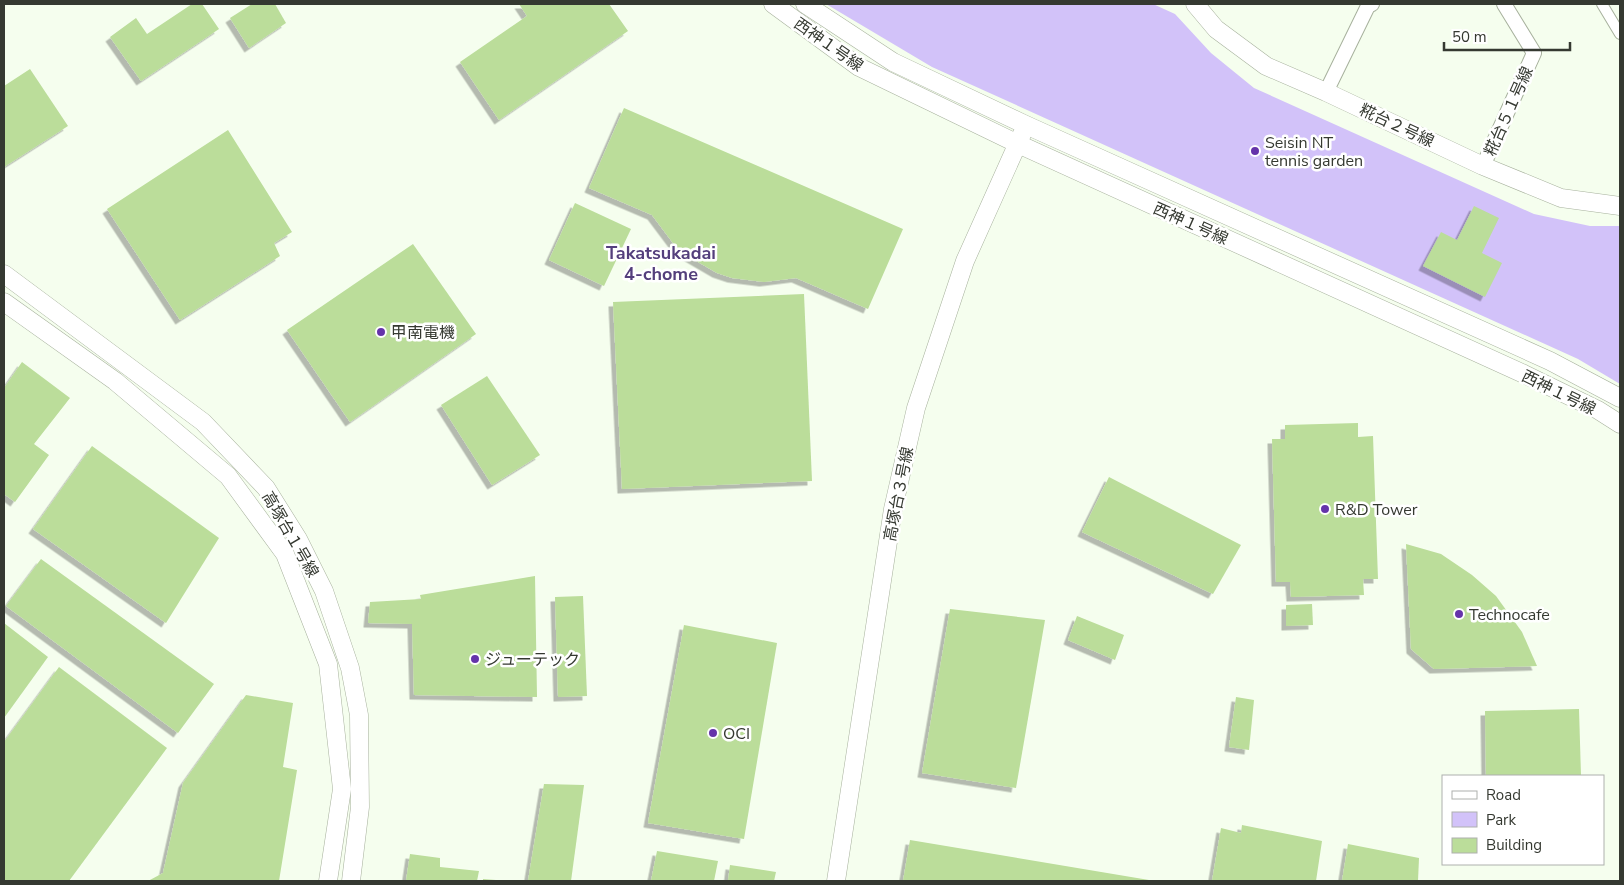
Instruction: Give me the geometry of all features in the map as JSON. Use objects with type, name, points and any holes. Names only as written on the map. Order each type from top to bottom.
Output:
[{"type":"street","name":"西神１号線","points":[[772,4],[859,68],[1018,144],[1524,374],[1598,410],[1620,424]]},
{"type":"street","name":"西神１号線","points":[[805,4],[893,62],[1026,125],[1550,360],[1620,398]]},
{"type":"street","name":"糀台２号線","points":[[1195,4],[1216,29],[1266,66],[1483,166],[1561,198],[1620,206]]},
{"type":"street","points":[[1326,92],[1368,6],[1372,4]]},
{"type":"street","name":"糀台５１号線","points":[[1483,166],[1534,53],[1504,4]]},
{"type":"street","points":[[1602,4],[1620,34]]},
{"type":"street","name":"高塚台３号線","points":[[836,881],[893,509],[916,408],[965,261],[1026,125]]},
{"type":"street","name":"高塚台１号線","points":[[4,274],[203,422],[266,488],[298,539],[324,590],[350,668],[359,714],[360,807],[351,881]]},
{"type":"street","name":"高塚台１号線","points":[[4,302],[115,381],[228,476],[285,554],[328,664],[342,789],[328,881]]},
{"type":"green space","name":"Seisin NT tennis garden","points":[[826,4],[1153,4],[1175,14],[1211,53],[1254,88],[1534,214],[1590,226],[1620,226],[1620,384],[1578,359],[932,67]]},
{"type":"building","points":[[192,4],[202,4],[219,29],[141,81],[110,37],[136,18],[147,34]]},
{"type":"building","points":[[252,4],[275,4],[286,23],[249,48],[230,18]]},
{"type":"building","points":[[519,4],[609,4],[628,31],[499,120],[460,62],[527,16]]},
{"type":"building","points":[[30,69],[68,126],[4,167],[4,86]]},
{"type":"building","points":[[624,108],[903,229],[868,309],[796,278],[764,282],[732,278],[717,273],[686,255],[673,243],[652,215],[589,188]]},
{"type":"building","points":[[228,130],[292,232],[274,243],[280,256],[180,320],[107,209]]},
{"type":"building","points":[[575,203],[631,229],[604,286],[549,260]]},
{"type":"building","points":[[1474,206],[1499,218],[1482,253],[1502,263],[1485,297],[1423,266],[1441,232],[1457,240]]},
{"type":"building","name":"甲南電機","points":[[413,244],[476,334],[350,422],[287,330]]},
{"type":"building","points":[[804,294],[812,481],[622,489],[613,302]]},
{"type":"building","points":[[22,362],[70,398],[34,444],[49,455],[15,502],[4,494],[4,388]]},
{"type":"building","points":[[487,376],[540,455],[492,485],[441,405]]},
{"type":"building","name":"R&D Tower","points":[[1358,423],[1358,437],[1373,436],[1378,579],[1363,579],[1364,595],[1291,597],[1290,582],[1276,582],[1272,439],[1285,439],[1285,425]]},
{"type":"building","points":[[92,446],[219,538],[166,623],[33,529]]},
{"type":"building","points":[[1109,477],[1241,545],[1213,594],[1082,532]]},
{"type":"building","name":"Technocafe","points":[[1406,544],[1441,554],[1472,575],[1496,596],[1522,632],[1537,666],[1434,669],[1411,649]]},
{"type":"building","points":[[41,559],[214,684],[178,733],[6,606]]},
{"type":"building","name":"ジューテック","points":[[535,576],[537,697],[414,695],[412,624],[368,623],[370,602],[421,599],[420,595]]},
{"type":"building","points":[[583,596],[587,696],[558,697],[555,597]]},
{"type":"building","points":[[1312,604],[1313,625],[1286,626],[1286,605]]},
{"type":"building","points":[[950,609],[1045,620],[1016,788],[922,773]]},
{"type":"building","points":[[1077,616],[1124,635],[1115,660],[1068,640]]},
{"type":"building","points":[[4,623],[48,657],[4,718]]},
{"type":"building","name":"OCI","points":[[684,625],[777,643],[744,839],[648,823]]},
{"type":"building","points":[[59,667],[167,748],[69,881],[4,881],[4,742]]},
{"type":"building","points":[[246,695],[293,703],[283,767],[297,770],[279,881],[148,881],[163,873],[183,783]]},
{"type":"building","points":[[1236,697],[1254,700],[1249,750],[1229,747]]},
{"type":"building","points":[[1579,709],[1581,775],[1486,775],[1485,711]]},
{"type":"building","points":[[544,784],[584,785],[571,881],[528,881]]},
{"type":"building","points":[[1242,825],[1322,841],[1316,881],[1212,881],[1221,828],[1241,833]]},
{"type":"building","points":[[910,840],[1149,880],[1149,881],[903,881]]},
{"type":"building","points":[[1348,844],[1419,858],[1418,881],[1342,881]]},
{"type":"building","points":[[657,851],[718,861],[714,881],[651,881]]},
{"type":"building","points":[[410,854],[440,858],[440,867],[479,871],[477,881],[406,881]]},
{"type":"building","points":[[730,865],[776,872],[774,881],[728,881]]},
{"type":"building","points":[[483,879],[496,880],[496,881],[483,881]]},
{"type":"place","name":"Seisin NT tennis garden","points":[[1255,151]]},
{"type":"place","name":"甲南電機","points":[[381,332]]},
{"type":"place","name":"R&D Tower","points":[[1325,509]]},
{"type":"place","name":"Technocafe","points":[[1459,614]]},
{"type":"place","name":"ジューテック","points":[[475,659]]},
{"type":"place","name":"OCI","points":[[713,733]]},
{"type":"district","name":"Takatsukadai 4-chome","points":[[661,263]]}]
